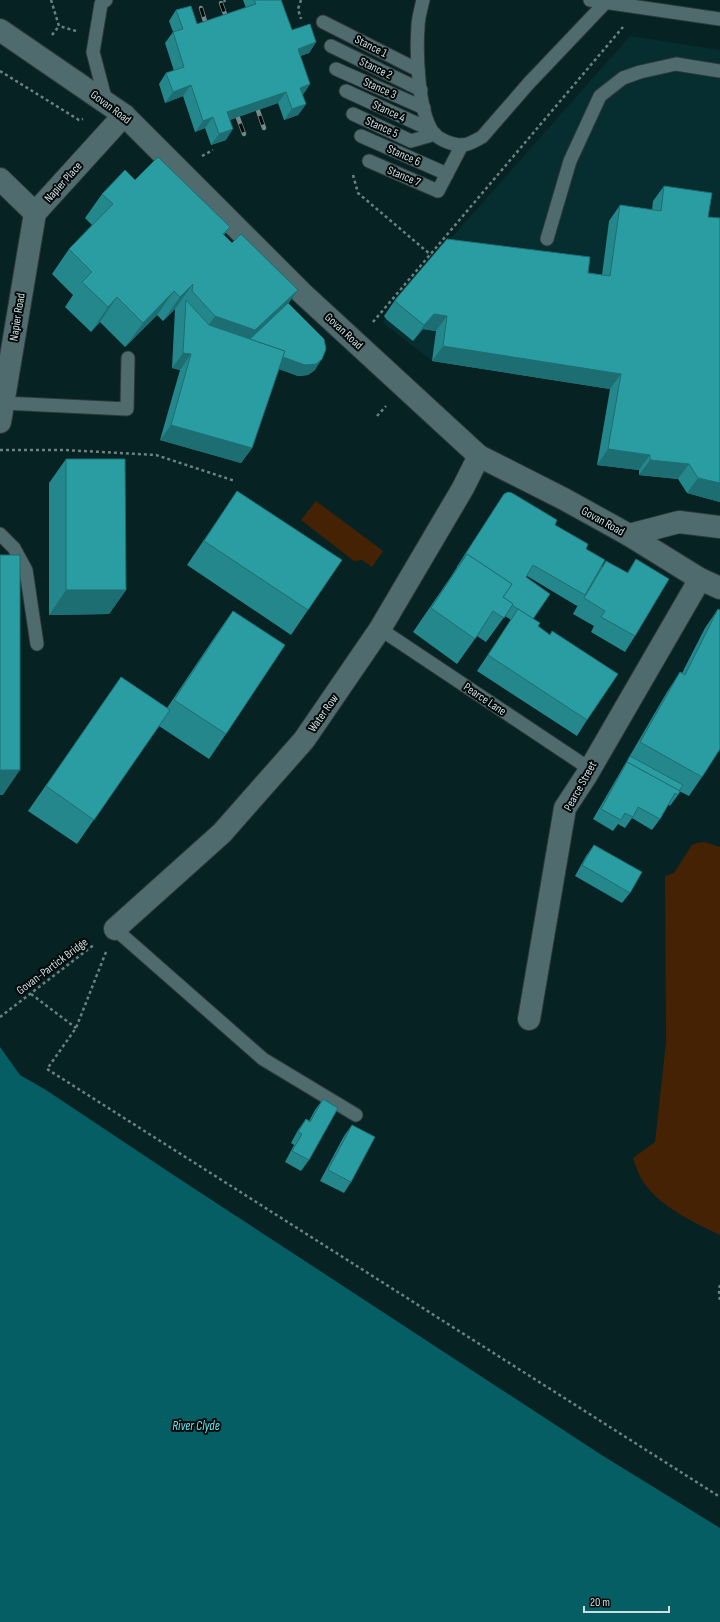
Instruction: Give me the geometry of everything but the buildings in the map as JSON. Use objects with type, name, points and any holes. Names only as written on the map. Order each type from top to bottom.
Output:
[{"type":"street","name":"Govan Road","points":[[0,30],[124,115],[302,293],[479,456],[564,499],[629,535],[700,579],[720,588]]},
{"type":"street","name":"Napier Place","points":[[0,179],[35,213],[124,115]]},
{"type":"street","name":"Napier Road","points":[[2,412],[35,213]]},
{"type":"street","name":"Water Row","points":[[115,929],[222,833],[304,740],[380,629],[463,488],[479,456]]},
{"type":"street","points":[[629,535],[679,522],[720,527]]},
{"type":"street","name":"Pearce Street","points":[[529,1019],[565,808],[590,769],[700,579]]},
{"type":"lane","points":[[106,0],[101,4],[93,52],[106,102]]},
{"type":"lane","points":[[423,0],[418,26],[418,70],[424,108],[433,132]]},
{"type":"lane","points":[[590,0],[720,19]]},
{"type":"lane","points":[[446,174],[462,145],[482,137],[529,83],[606,2]]},
{"type":"lane","name":"Stance 1","points":[[323,22],[418,70]]},
{"type":"lane","name":"Stance 2","points":[[331,46],[421,90]]},
{"type":"lane","points":[[547,239],[570,161],[600,96],[623,78],[640,72],[676,64],[720,71]]},
{"type":"lane","name":"Stance 3","points":[[336,69],[424,108]]},
{"type":"lane","name":"Stance 4","points":[[346,91],[433,132],[447,142],[462,145]]},
{"type":"lane","name":"Stance 5","points":[[353,114],[411,141],[433,132]]},
{"type":"lane","name":"Stance 6","points":[[361,136],[446,174]]},
{"type":"lane","name":"Stance 7","points":[[369,161],[438,191],[446,174]]},
{"type":"lane","points":[[2,412],[127,409],[128,358]]},
{"type":"lane","points":[[0,534],[14,548],[26,570],[37,644]]},
{"type":"lane","name":"Pearce Lane","points":[[380,629],[590,769]]},
{"type":"lane","points":[[115,929],[262,1059],[356,1115]]},
{"type":"path","points":[[51,0],[59,26],[96,36]]},
{"type":"path","points":[[381,313],[626,24]]},
{"type":"path","points":[[358,193],[431,255]]},
{"type":"path","points":[[0,450],[65,450],[156,455],[235,481]]},
{"type":"path","points":[[115,929],[76,1028],[47,1069],[720,1497]]},
{"type":"path","name":"Govan-Partick Bridge","points":[[0,1017],[115,929]]},
{"type":"path","points":[[31,994],[76,1028]]},
{"type":"path","points":[[720,1285],[718,1290],[720,1302]]},
{"type":"shaded area","points":[[630,36],[720,50],[720,502],[687,493],[678,479],[639,475],[639,470],[597,465],[610,389],[432,361],[382,322],[386,319],[384,316],[436,255]]},
{"type":"shaded area","points":[[316,501],[383,551],[372,567],[362,560],[354,561],[301,520]]},
{"type":"shaded area","points":[[705,842],[720,847],[720,1235],[676,1212],[665,1204],[648,1188],[641,1178],[633,1158],[655,1142],[666,1042],[665,876],[674,873],[692,845]]},
{"type":"water","name":"River Clyde","points":[[0,1047],[20,1075],[46,1090],[600,1454],[720,1528],[720,1622],[0,1622]]},
{"type":"railway","points":[[221,3],[229,25]]},
{"type":"railway","points":[[201,8],[208,31]]},
{"type":"railway","points":[[254,99],[264,128]]},
{"type":"railway","points":[[234,107],[244,134]]}]
